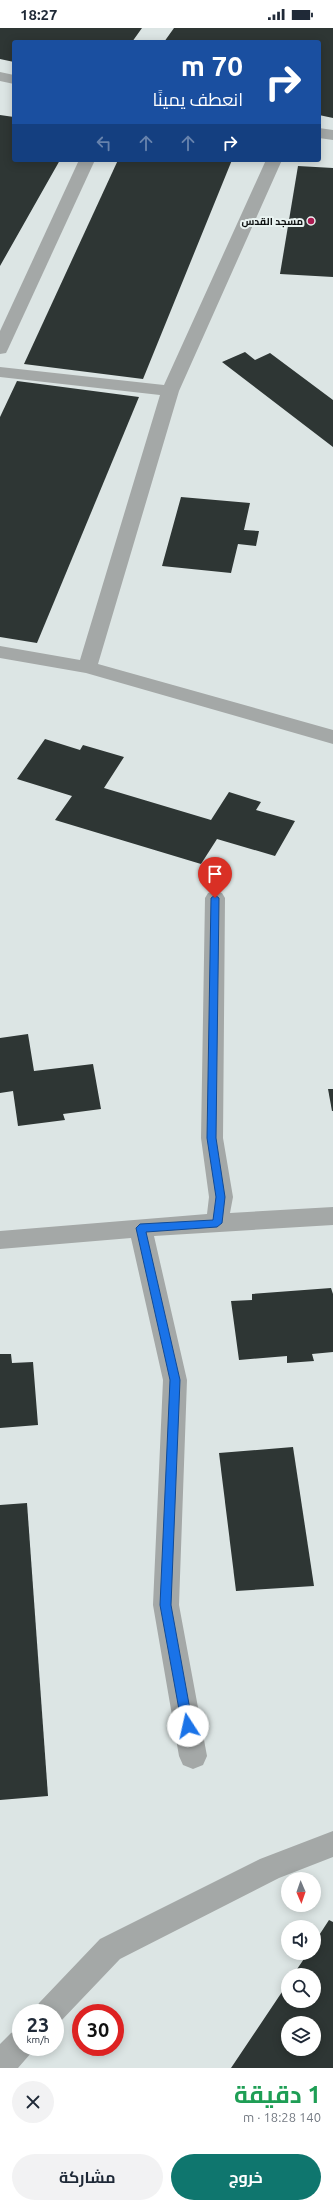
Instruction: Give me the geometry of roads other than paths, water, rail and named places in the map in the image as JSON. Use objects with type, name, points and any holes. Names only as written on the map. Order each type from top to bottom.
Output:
[{"type":"street","points":[[321,133],[333,135]]},
{"type":"street","points":[[0,349],[86,162]]},
{"type":"street","points":[[87,667],[170,391],[273,162]]},
{"type":"street","points":[[0,372],[170,391]]},
{"type":"street","points":[[0,652],[87,667],[333,737]]},
{"type":"street","points":[[215,898],[212,1138],[221,1197],[217,1223]]},
{"type":"street","points":[[0,1240],[140,1228],[333,1216]]},
{"type":"street","points":[[140,1228],[175,1380],[166,1605],[193,1756]]},
{"type":"street","points":[[58,2004],[110,1949],[270,1868],[333,1844]]},
{"type":"street","points":[[0,2065],[12,2052]]},
{"type":"place","name":"مسجد القدس","points":[[311,221]]}]
